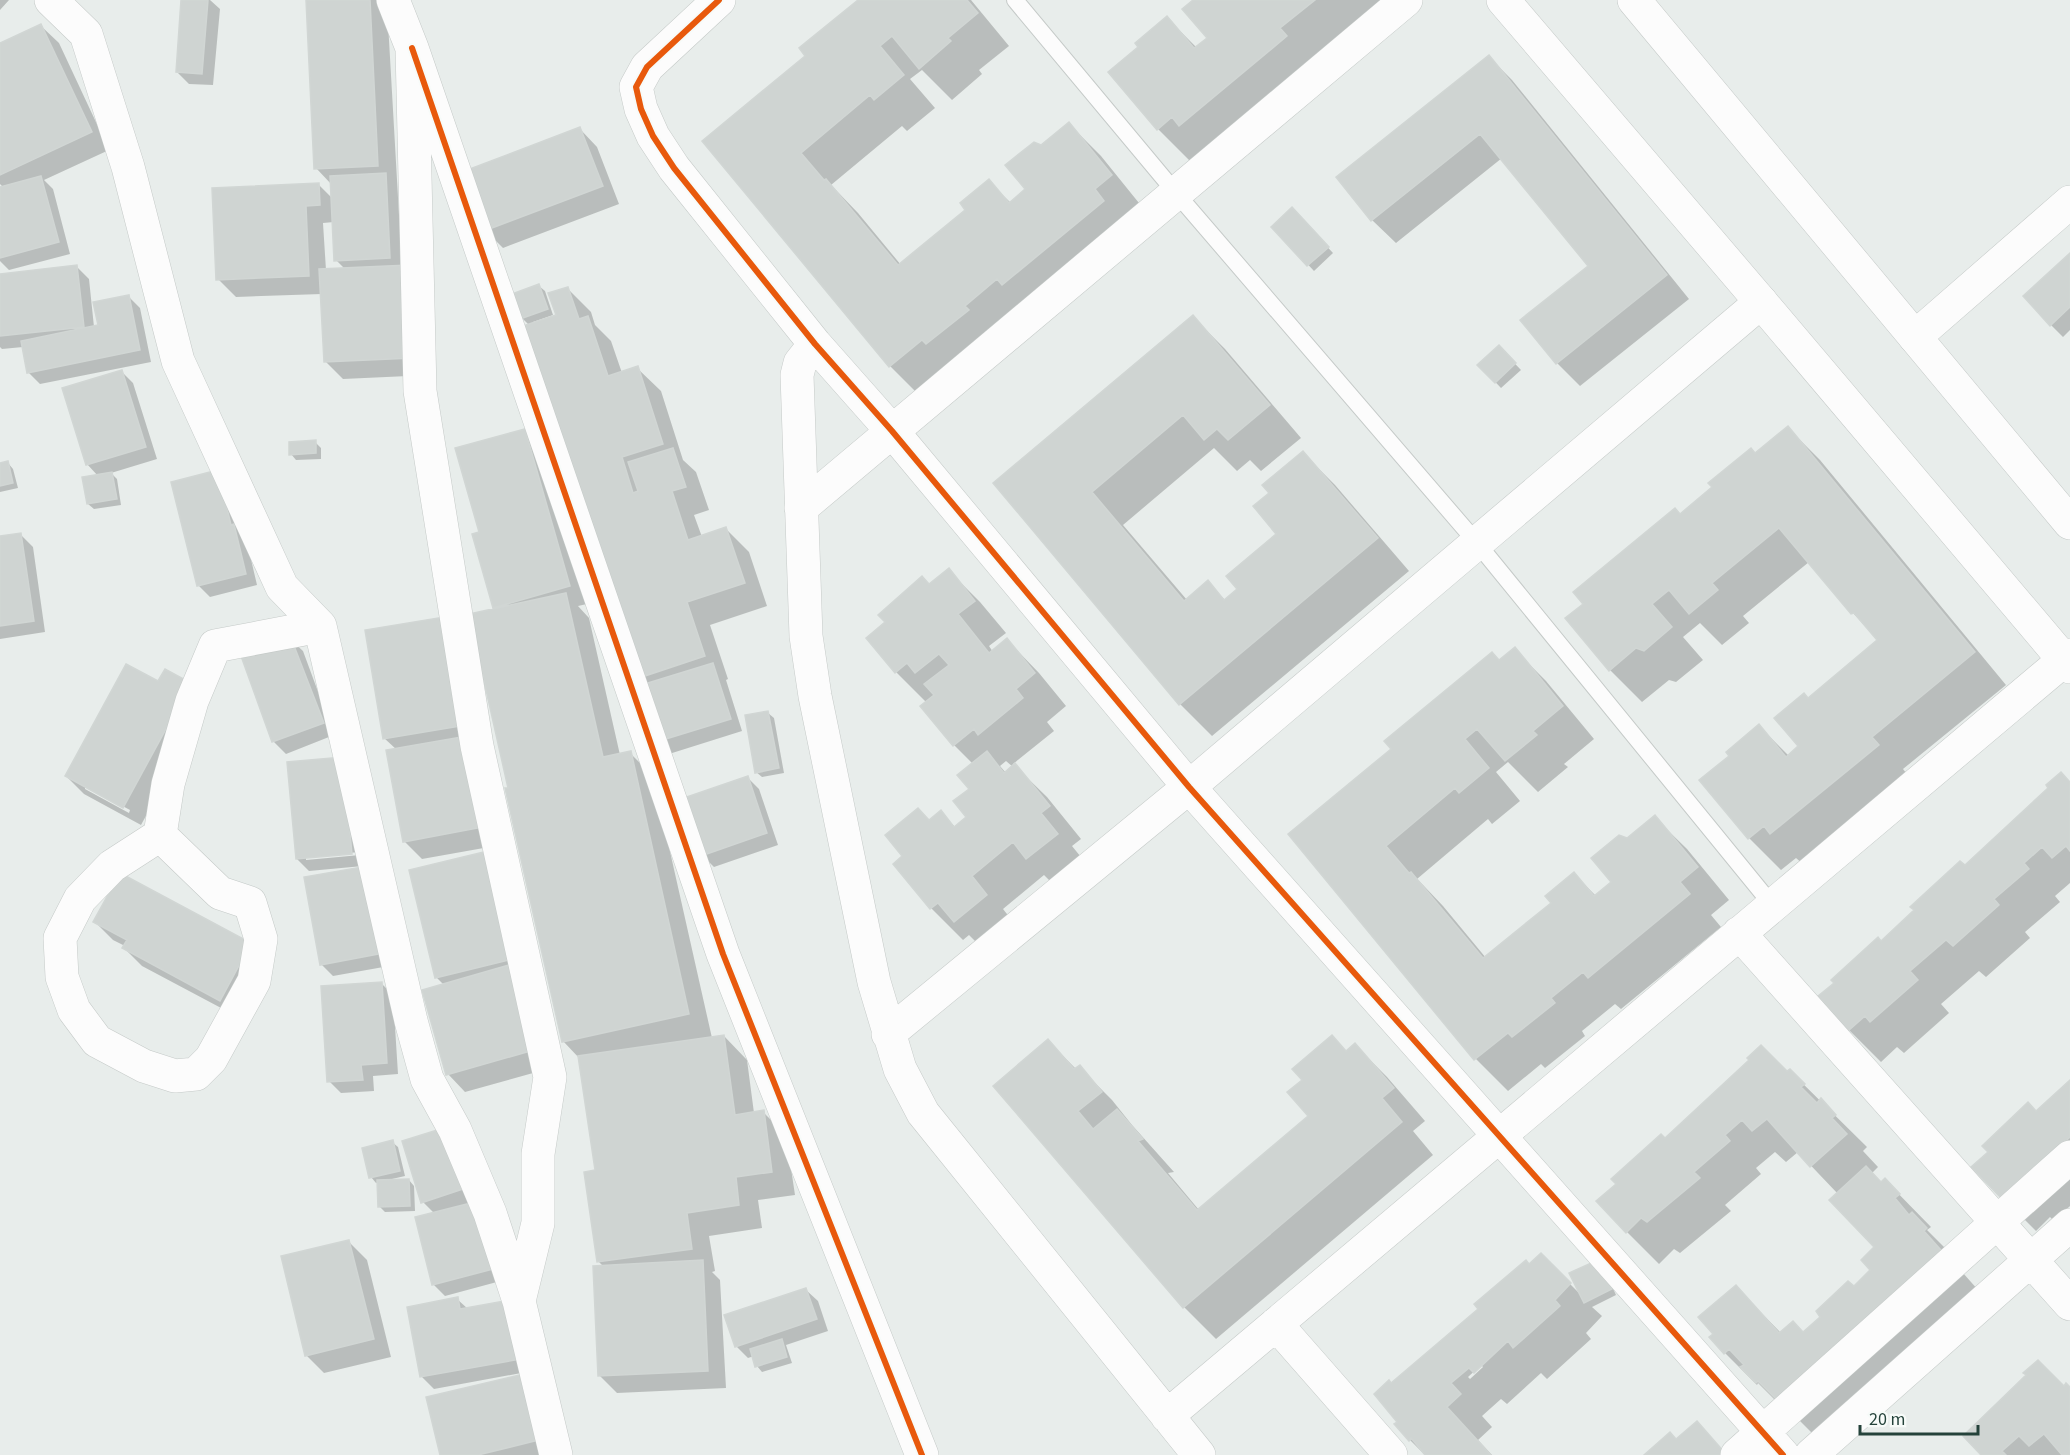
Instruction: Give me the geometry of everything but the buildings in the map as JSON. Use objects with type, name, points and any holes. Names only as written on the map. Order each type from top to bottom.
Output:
[{"type":"street","points":[[51,0],[86,34],[128,167],[178,361],[282,587],[320,626],[411,1021],[427,1078],[455,1130],[490,1213],[519,1301],[555,1455]]},
{"type":"street","points":[[393,0],[412,48],[723,954],[922,1455]]},
{"type":"street","points":[[719,0],[647,67],[636,87],[640,110],[653,136],[674,168],[815,344],[892,431],[1189,787],[1772,1444]]},
{"type":"street","points":[[801,508],[1406,0]]},
{"type":"street","points":[[1167,1416],[1739,933],[2068,661],[1503,0]]},
{"type":"street","points":[[1634,0],[2070,523]]},
{"type":"street","points":[[412,48],[420,391],[477,746],[550,1077],[538,1154],[538,1223],[519,1301]]},
{"type":"street","points":[[1915,337],[2070,202]]},
{"type":"street","points":[[888,1034],[1189,787],[1761,302]]},
{"type":"street","points":[[815,344],[800,363],[797,375],[806,636],[815,696],[874,982],[900,1069],[923,1113],[1198,1455]]},
{"type":"street","points":[[160,835],[220,893],[250,903],[261,939],[254,981],[211,1059],[196,1074],[175,1076],[144,1066],[97,1041],[74,1010],[62,976],[60,938],[80,899],[112,866],[160,835],[168,784],[192,701],[214,646],[320,626]]},
{"type":"street","points":[[1739,933],[2070,1304]]},
{"type":"street","points":[[1737,1455],[1772,1444],[1996,1223],[2070,1157]]},
{"type":"street","points":[[1811,1455],[2070,1225]]},
{"type":"street","points":[[1276,1324],[1391,1455]]},
{"type":"lane","points":[[1015,0],[1477,543],[1773,906]]},
{"type":"cycle path","points":[[719,0],[647,67],[636,87],[641,109],[653,136],[674,168],[815,344],[892,431],[1189,787],[1783,1455]]},
{"type":"cycle path","points":[[412,48],[723,954],[922,1455]]}]
